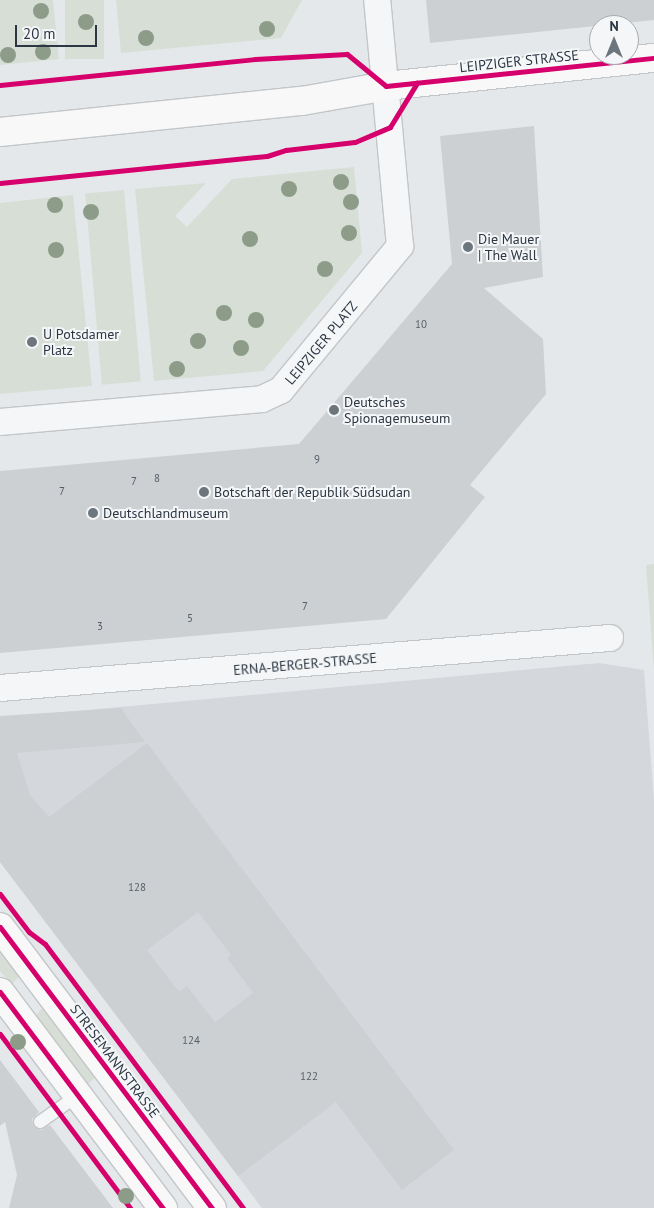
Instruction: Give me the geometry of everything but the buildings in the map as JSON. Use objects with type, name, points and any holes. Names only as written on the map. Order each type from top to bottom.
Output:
[{"type":"main road","name":"LEIPZIGER STRASSE","points":[[386,86],[654,58]]},
{"type":"main road","points":[[0,132],[302,101],[386,86]]},
{"type":"main road","name":"STRESEMANNSTRASSE","points":[[0,927],[212,1208]]},
{"type":"main road","points":[[43,984],[6,1000],[163,1208]]},
{"type":"street","name":"LEIPZIGER PLATZ","points":[[0,422],[262,399],[281,390],[400,246],[377,0]]},
{"type":"street","name":"ERNA-BERGER-STRASSE","points":[[0,688],[610,638]]},
{"type":"lane","points":[[40,1122],[78,1095]]},
{"type":"shaded area","points":[[0,0],[53,0],[59,59],[0,65]]},
{"type":"shaded area","points":[[65,0],[104,0],[104,59],[65,59]]},
{"type":"shaded area","points":[[116,0],[302,0],[281,38],[121,53]]},
{"type":"shaded area","points":[[354,167],[362,253],[263,371],[154,381],[135,189],[206,183],[175,216],[187,227],[232,179]]},
{"type":"shaded area","points":[[124,190],[141,381],[102,385],[85,193]]},
{"type":"shaded area","points":[[73,195],[92,386],[0,394],[0,203]]},
{"type":"shaded area","points":[[654,564],[654,670],[646,565]]},
{"type":"shaded area","points":[[599,663],[644,670],[654,801],[654,1208],[262,1208],[0,862],[0,718]]},
{"type":"shaded area","points":[[0,948],[20,975],[12,984],[0,971]]},
{"type":"shaded area","points":[[41,1009],[46,1009],[97,1076],[86,1086],[35,1017]]},
{"type":"cycle path","points":[[0,85],[255,59],[347,54],[386,86],[654,58]]},
{"type":"cycle path","points":[[0,183],[267,156],[286,150],[355,142],[390,127],[417,83]]},
{"type":"cycle path","points":[[0,894],[29,932],[45,944],[243,1208]]},
{"type":"cycle path","points":[[0,927],[212,1208]]},
{"type":"cycle path","points":[[0,992],[163,1208]]},
{"type":"cycle path","points":[[0,1034],[130,1208]]},
{"type":"place","name":"Die Mauer | The Wall","points":[[468,247]]},
{"type":"place","name":"U Potsdamer Platz","points":[[32,342]]},
{"type":"place","name":"Deutsches Spionagemuseum","points":[[334,410]]},
{"type":"place","name":"Botschaft der Republik Südsudan","points":[[204,492]]},
{"type":"place","name":"Deutschlandmuseum","points":[[93,513]]}]
